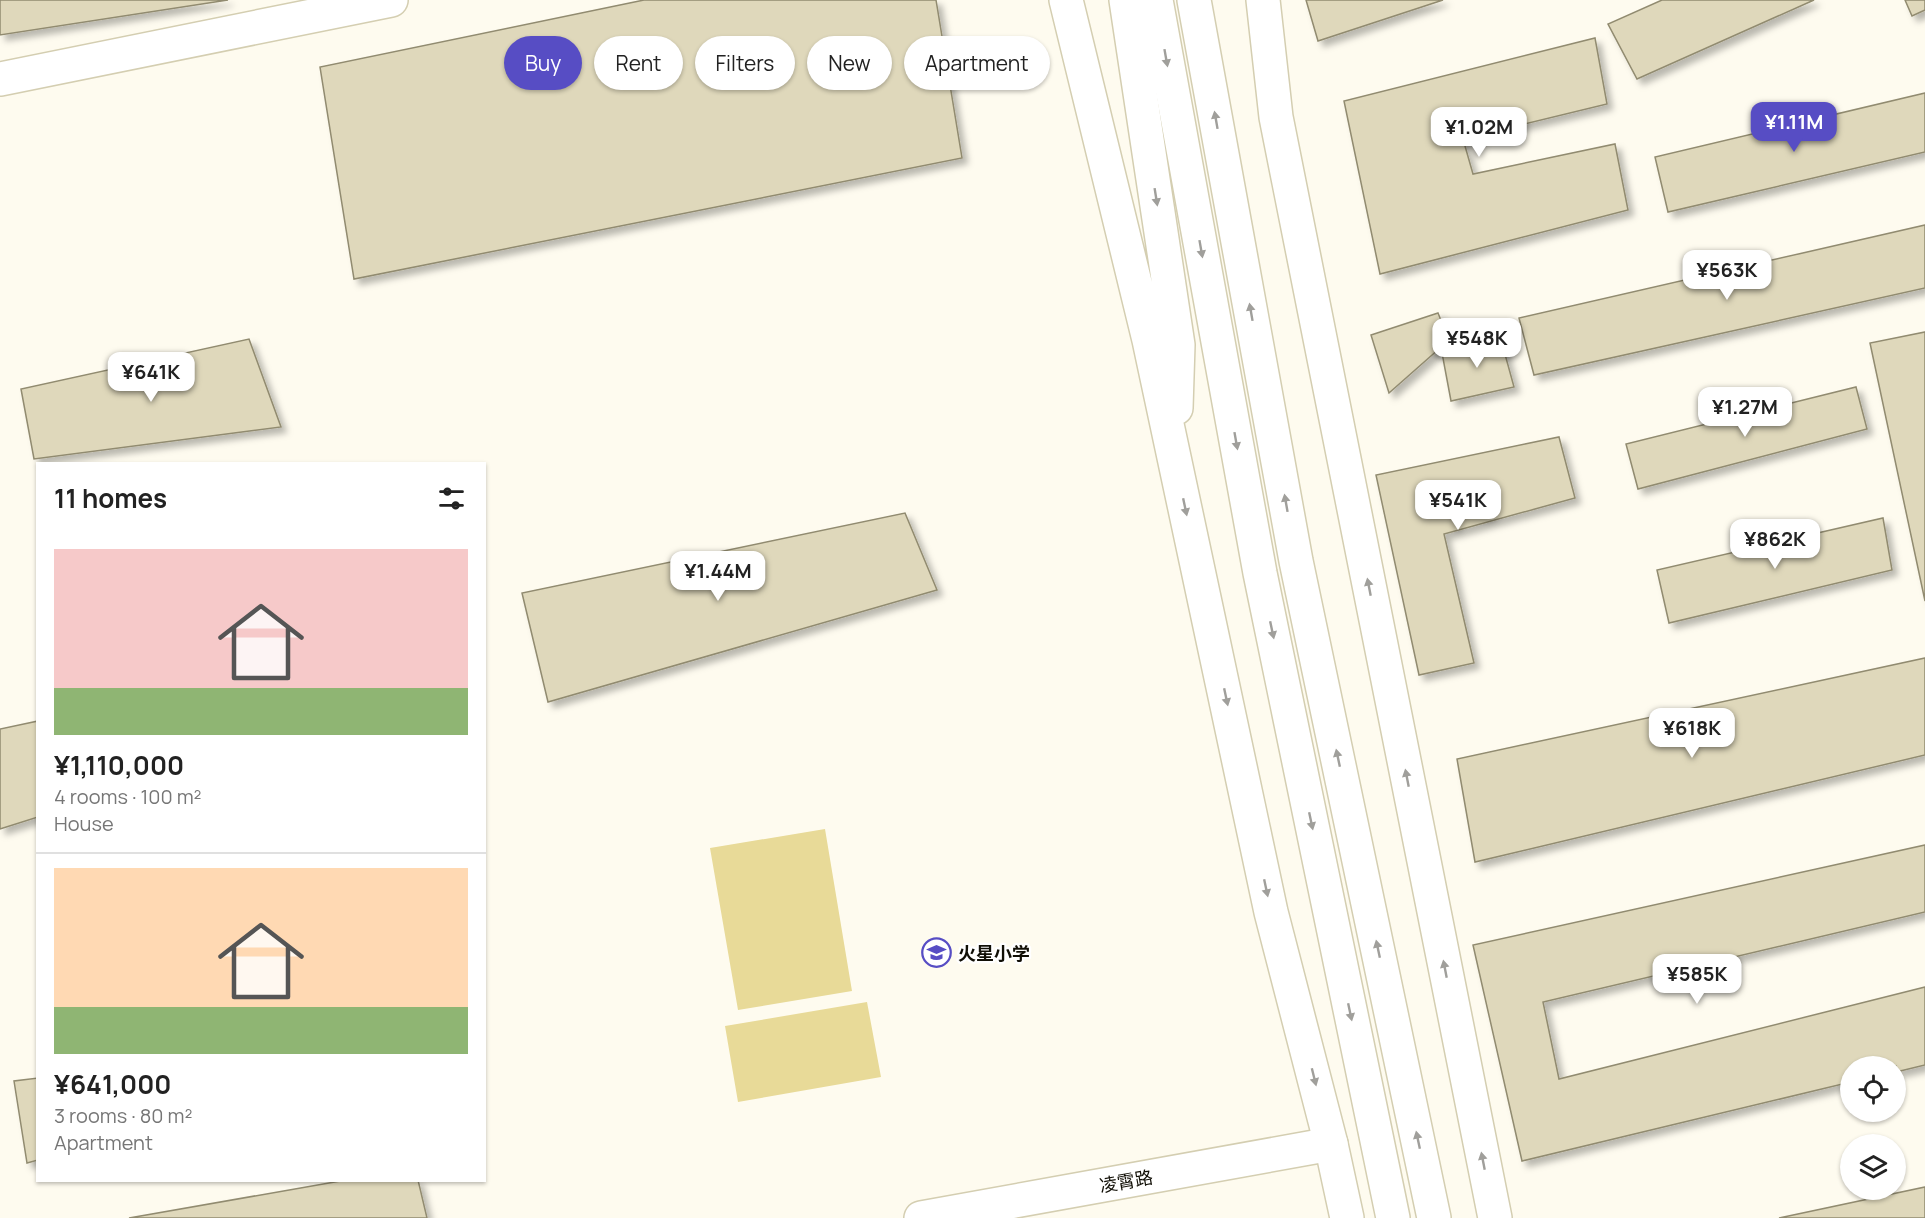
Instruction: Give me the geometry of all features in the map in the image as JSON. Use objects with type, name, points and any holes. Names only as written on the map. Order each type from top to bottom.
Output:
[{"type":"main road","points":[[0,80],[391,0]]},
{"type":"main road","points":[[1066,0],[1149,339],[1271,912],[1331,1144],[1347,1218]]},
{"type":"main road","points":[[1088,0],[1149,339]]},
{"type":"main road","points":[[1126,0],[1179,345],[1175,458]]},
{"type":"main road","points":[[1156,0],[1260,573],[1393,1218]]},
{"type":"main road","points":[[1194,0],[1296,561],[1434,1218]]},
{"type":"main road","points":[[1263,0],[1276,117],[1495,1218]]},
{"type":"main road","name":"凌霄路","points":[[921,1218],[1331,1144]]},
{"type":"shaded area","points":[[825,829],[852,991],[738,1010],[710,848]]},
{"type":"shaded area","points":[[867,1002],[881,1077],[738,1102],[725,1026]]},
{"type":"building","points":[[0,0],[228,0],[0,35]]},
{"type":"building","points":[[644,0],[936,0],[942,36],[904,36],[904,90],[951,90],[962,158],[354,279],[320,67]]},
{"type":"building","points":[[1306,0],[1443,0],[1318,41]]},
{"type":"building","points":[[1662,0],[1814,0],[1637,79],[1608,24]]},
{"type":"building","points":[[1905,0],[1925,0],[1925,10],[1912,16]]},
{"type":"building","points":[[1595,38],[1607,104],[1463,139],[1473,174],[1615,144],[1628,210],[1380,274],[1344,101]]},
{"type":"building","points":[[1925,93],[1925,152],[1668,212],[1655,157]]},
{"type":"building","points":[[1925,225],[1925,288],[1534,375],[1519,318]]},
{"type":"building","points":[[1438,313],[1449,340],[1389,393],[1371,335]]},
{"type":"building","points":[[1925,332],[1925,601],[1870,343]]},
{"type":"building","points":[[1500,336],[1514,387],[1451,401],[1442,353]]},
{"type":"building","points":[[249,339],[281,427],[34,459],[21,389]]},
{"type":"building","points":[[1856,387],[1867,429],[1638,489],[1626,444]]},
{"type":"building","points":[[1559,437],[1575,498],[1444,534],[1474,663],[1419,675],[1376,475]]},
{"type":"building","points":[[905,513],[937,590],[548,702],[522,593]]},
{"type":"building","points":[[1883,518],[1892,570],[1669,623],[1657,570]]},
{"type":"building","points":[[1925,658],[1925,755],[1475,862],[1457,759]]},
{"type":"building","points":[[36,721],[36,818],[0,829],[0,729]]},
{"type":"building","points":[[1925,845],[1925,912],[1543,1002],[1559,1079],[1925,987],[1925,1065],[1906,1070],[1906,1056],[1840,1056],[1840,1085],[1522,1161],[1473,945]]},
{"type":"building","points":[[36,1078],[36,1161],[27,1163],[14,1081]]},
{"type":"building","points":[[335,1182],[418,1182],[427,1218],[129,1218]]},
{"type":"building","points":[[1925,1187],[1925,1218],[1779,1218],[1864,1200],[1906,1200],[1906,1191]]},
{"type":"place","name":"火星小学","points":[[937,953]]}]
